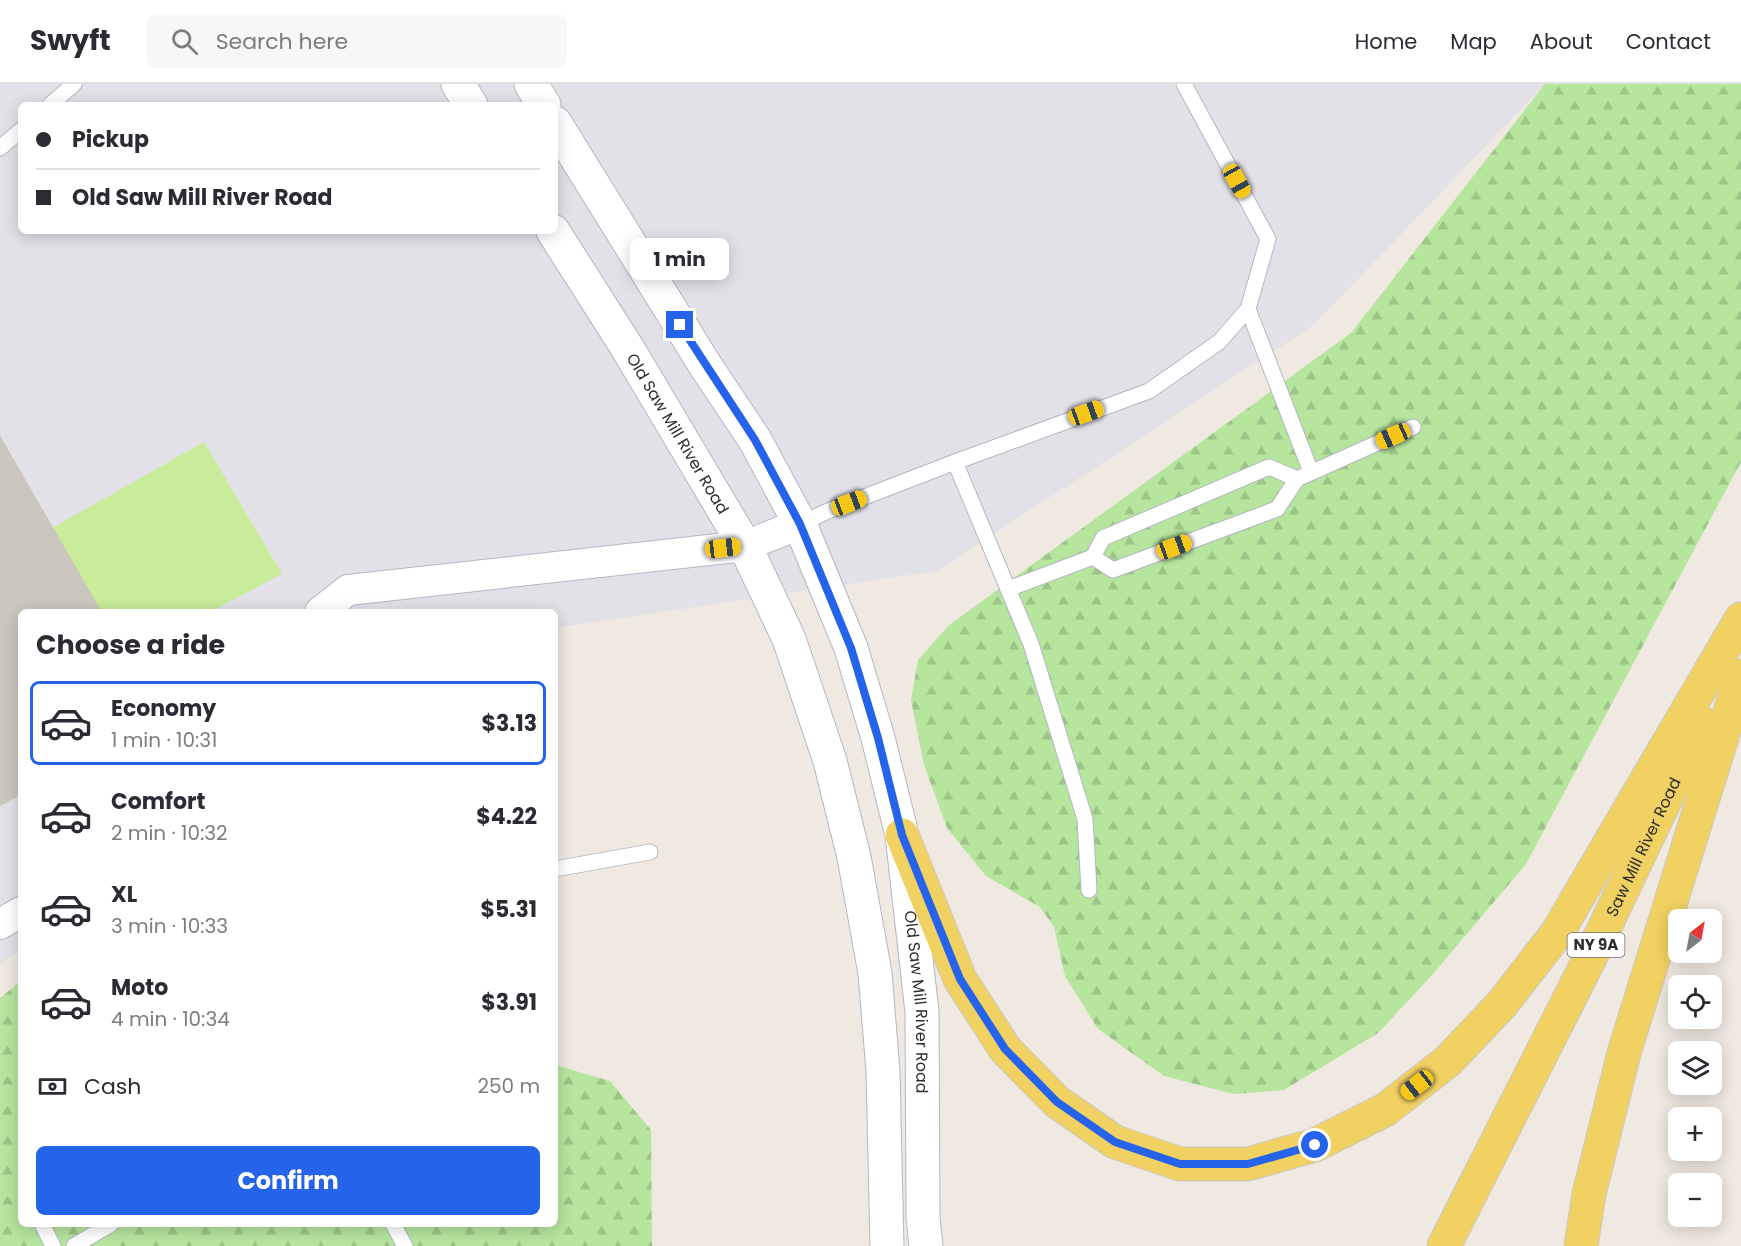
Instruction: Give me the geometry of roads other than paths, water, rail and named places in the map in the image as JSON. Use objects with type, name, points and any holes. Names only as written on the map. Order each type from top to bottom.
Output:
[{"type":"main road","points":[[902,835],[960,979],[1005,1049],[1057,1102],[1115,1142],[1180,1164],[1248,1164],[1315,1145],[1385,1110],[1448,1061],[1502,1004],[1557,933],[1741,619]]},
{"type":"main road","name":"Saw Mill River Road","points":[[1444,1246],[1591,956],[1741,639]]},
{"type":"main road","points":[[1581,1246],[1589,1194],[1624,1053],[1741,676]]},
{"type":"street","points":[[458,84],[469,102]]},
{"type":"street","points":[[531,84],[542,102]]},
{"type":"street","name":"Old Saw Mill River Road","points":[[558,128],[705,365],[755,440],[800,524],[851,648],[878,738],[902,835],[922,1012],[923,1218],[926,1246]]},
{"type":"street","name":"Old Saw Mill River Road","points":[[555,234],[628,349],[745,546],[789,639],[830,761],[854,857],[875,973],[883,1071],[887,1246]]},
{"type":"street","points":[[324,609],[348,590],[745,546],[800,524]]},
{"type":"street","points":[[0,924],[18,914]]},
{"type":"lane","points":[[53,102],[74,84]]},
{"type":"lane","points":[[800,524],[955,462],[1149,391],[1219,342],[1248,309],[1268,239],[1184,84]]},
{"type":"lane","points":[[0,148],[18,133]]},
{"type":"lane","points":[[1248,309],[1304,476]]},
{"type":"lane","points":[[1093,557],[1113,570],[1277,509],[1304,476],[1413,427]]},
{"type":"lane","points":[[955,462],[1031,644],[1085,819],[1089,890]]},
{"type":"lane","points":[[1008,589],[1093,557],[1103,538],[1269,467],[1304,476]]},
{"type":"lane","points":[[558,868],[650,852]]},
{"type":"lane","points":[[44,1227],[53,1246]]},
{"type":"lane","points":[[74,1246],[106,1227]]},
{"type":"lane","points":[[395,1227],[405,1246]]}]
